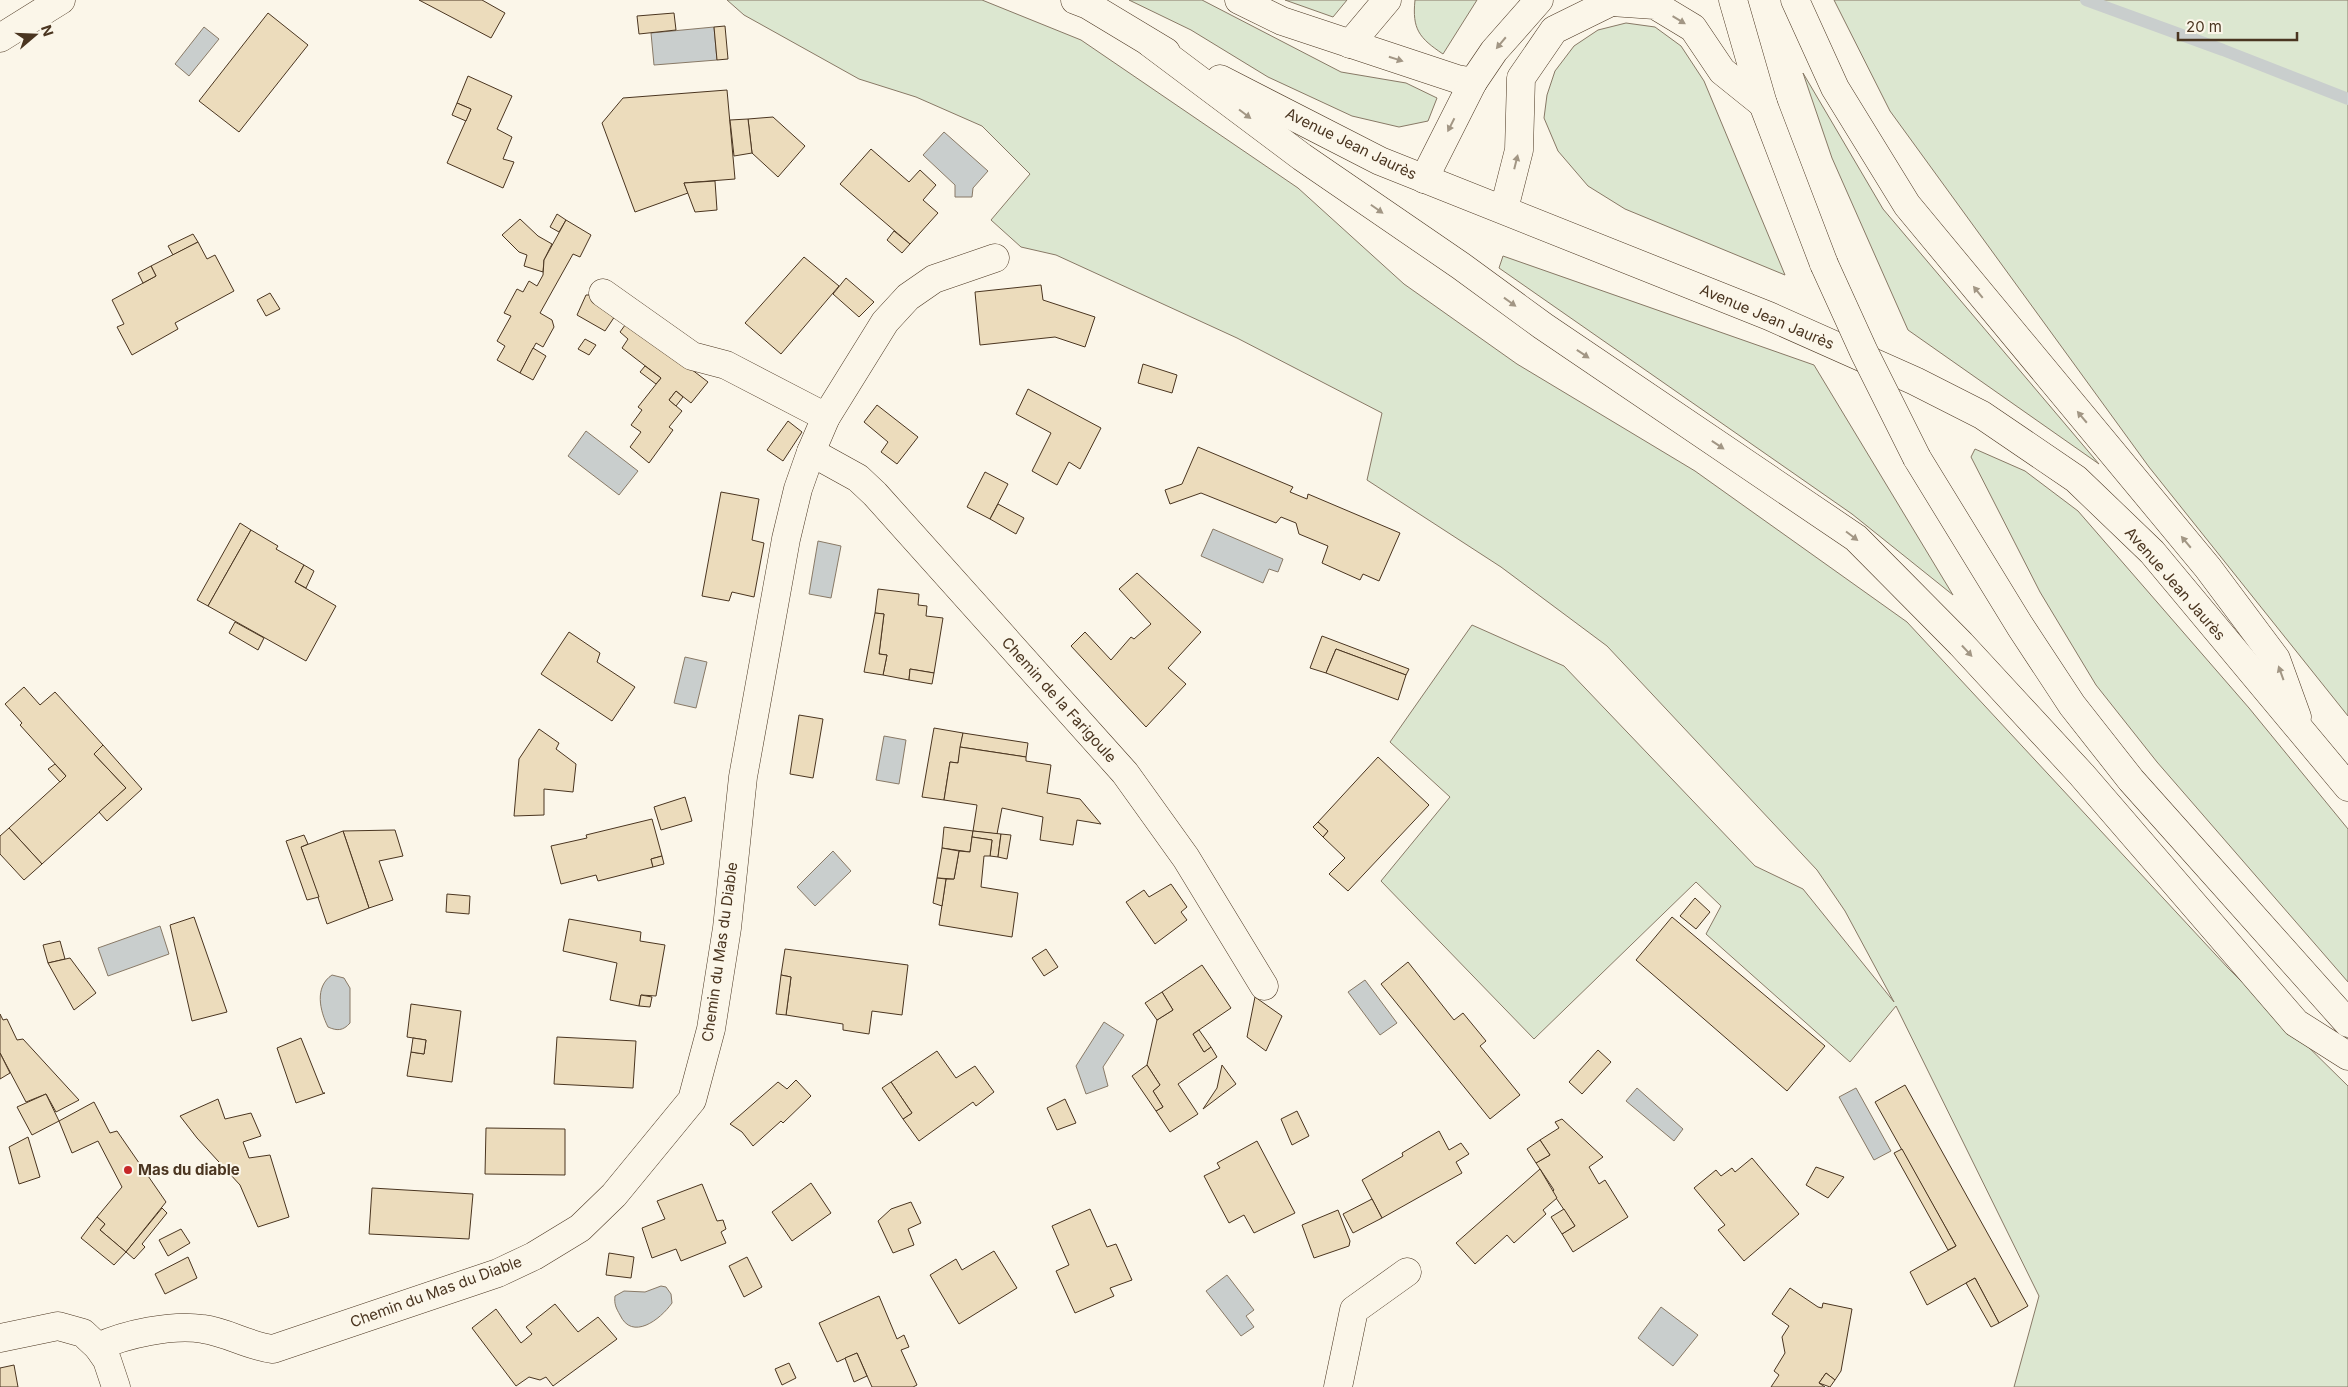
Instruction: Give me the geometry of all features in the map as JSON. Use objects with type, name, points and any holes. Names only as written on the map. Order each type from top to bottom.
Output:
[{"type":"main road","points":[[0,38],[61,0]]},
{"type":"main road","name":"Avenue Jean Jaurès","points":[[1075,0],[1103,14],[1150,43],[1380,161],[1769,316],[1915,381],[1982,415],[2076,479],[2152,552],[2348,787]]},
{"type":"main road","points":[[1240,0],[1282,21],[1457,79],[1473,82],[1493,82],[1520,78]]},
{"type":"main road","points":[[1350,44],[1387,0]]},
{"type":"main road","points":[[1733,0],[1763,104],[1824,264],[1864,352],[1917,458],[2020,626],[2072,705],[2131,780],[2348,1023]]},
{"type":"main road","points":[[1794,0],[1835,88],[1907,205],[2214,576],[2276,658],[2304,735]]},
{"type":"main road","points":[[1424,179],[1473,82],[1532,2],[1554,30]]},
{"type":"main road","points":[[1504,209],[1519,150],[1520,78],[1554,30],[1611,2],[1655,5],[1693,28],[1722,71],[1763,104]]},
{"type":"main road","points":[[1150,43],[1302,156],[1543,326],[1856,538],[1961,644],[2082,774],[2296,1023],[2348,1056]]},
{"type":"main road","name":"Chemin du Mas du Diable","points":[[98,1347],[117,1338],[160,1330],[203,1328],[258,1347],[273,1349],[498,1273],[534,1256],[580,1228],[614,1195],[692,1100],[711,1029],[727,928],[743,777],[786,539],[798,489],[811,452],[826,417],[885,322],[908,297],[934,279],[995,258]]},
{"type":"main road","points":[[603,293],[692,356],[726,366],[826,417]]},
{"type":"main road","name":"Chemin de la Farigoule","points":[[811,452],[858,478],[875,494],[1125,773],[1186,858],[1264,986]]},
{"type":"main road","points":[[1338,1387],[1354,1310],[1407,1272]]},
{"type":"main road","points":[[0,1338],[58,1326],[83,1333],[98,1347],[107,1360],[116,1387]]},
{"type":"green space","points":[[727,0],[982,0],[1081,40],[1298,188],[1404,284],[1517,364],[1695,471],[1907,622],[2228,968],[2348,1086],[2348,1387],[2014,1387],[2039,1296],[1896,1006],[1850,1062],[1706,934],[1721,906],[1696,882],[1534,1039],[1381,881],[1450,797],[1390,742],[1472,625],[1564,666],[1755,866],[1803,889],[1894,1002],[1845,911],[1817,870],[1607,646],[1501,567],[1367,480],[1382,413],[1237,338],[1056,255],[1021,247],[991,220],[1030,174],[982,126],[916,97],[859,79],[744,15]]},
{"type":"green space","points":[[1129,0],[1202,0],[1341,72],[1406,83],[1437,98],[1428,121],[1399,127],[1352,116],[1268,77],[1191,30]]},
{"type":"green space","points":[[1285,0],[1347,0],[1333,17]]},
{"type":"green space","points":[[1415,0],[1477,0],[1443,54],[1428,43],[1419,32],[1416,26],[1414,10]]},
{"type":"green space","points":[[1834,0],[2348,0],[2348,716],[2149,467],[1890,111]]},
{"type":"green space","points":[[1626,23],[1655,27],[1681,46],[1704,81],[1785,275],[1625,209],[1588,186],[1558,151],[1544,118],[1547,95],[1555,71],[1574,46],[1598,30]]},
{"type":"green space","points":[[1803,73],[1883,209],[2099,464],[1908,330],[1832,158]]},
{"type":"green space","points":[[1503,256],[1814,365],[1953,595],[1852,514],[1499,268]]},
{"type":"green space","points":[[1975,449],[2025,471],[2078,511],[2249,708],[2348,829],[2348,982],[2157,762],[2096,685],[2040,592],[1971,457]]},
{"type":"shaded area","points":[[204,27],[219,39],[189,76],[175,64]]},
{"type":"shaded area","points":[[714,27],[717,60],[654,65],[651,33]]},
{"type":"shaded area","points":[[944,132],[988,171],[973,188],[972,197],[955,197],[955,185],[923,155]]},
{"type":"shaded area","points":[[586,431],[638,471],[619,495],[568,456]]},
{"type":"shaded area","points":[[1213,529],[1283,559],[1278,572],[1269,569],[1263,583],[1201,556]]},
{"type":"shaded area","points":[[818,541],[841,546],[831,598],[809,594]]},
{"type":"shaded area","points":[[685,657],[707,662],[696,708],[674,703]]},
{"type":"shaded area","points":[[884,736],[906,740],[899,784],[876,780]]},
{"type":"shaded area","points":[[833,851],[851,871],[815,906],[797,887]]},
{"type":"shaded area","points":[[160,926],[169,954],[108,976],[98,948]]},
{"type":"shaded area","points":[[332,975],[344,978],[350,988],[350,1023],[340,1030],[328,1027],[321,1007],[320,999],[323,986]]},
{"type":"shaded area","points":[[1365,980],[1397,1023],[1380,1035],[1348,992]]},
{"type":"shaded area","points":[[1104,1022],[1124,1035],[1103,1067],[1108,1086],[1086,1094],[1076,1066]]},
{"type":"shaded area","points":[[1637,1088],[1683,1129],[1674,1141],[1626,1101]]},
{"type":"shaded area","points":[[1856,1088],[1891,1151],[1874,1160],[1839,1097]]},
{"type":"shaded area","points":[[1227,1275],[1254,1310],[1246,1316],[1254,1327],[1241,1336],[1206,1291]]},
{"type":"shaded area","points":[[661,1286],[666,1287],[671,1294],[672,1303],[667,1309],[646,1325],[639,1327],[625,1323],[616,1308],[615,1296],[624,1291],[645,1292]]},
{"type":"shaded area","points":[[1661,1307],[1698,1335],[1673,1366],[1638,1338]]},
{"type":"building","points":[[419,0],[482,0],[505,13],[491,38]]},
{"type":"building","points":[[268,13],[308,45],[239,132],[199,101]]},
{"type":"building","points":[[674,13],[676,30],[639,34],[637,16]]},
{"type":"building","points":[[725,26],[728,59],[717,60],[714,27]]},
{"type":"building","points":[[468,76],[512,96],[497,129],[512,137],[503,159],[514,162],[503,188],[447,163],[471,109],[457,103]]},
{"type":"building","points":[[727,90],[735,179],[684,183],[688,193],[635,212],[602,123],[623,98]]},
{"type":"building","points":[[457,103],[471,109],[466,121],[452,115]]},
{"type":"building","points":[[773,117],[805,146],[778,177],[752,153],[748,119]]},
{"type":"building","points":[[748,119],[752,153],[734,156],[730,120]]},
{"type":"building","points":[[871,149],[909,182],[920,170],[936,185],[923,200],[938,213],[910,244],[840,184]]},
{"type":"building","points":[[715,181],[717,210],[695,212],[684,183]]},
{"type":"building","points":[[557,214],[566,220],[559,232],[550,227]]},
{"type":"building","points":[[520,219],[538,236],[552,244],[544,260],[543,272],[524,266],[527,255],[519,252],[502,235]]},
{"type":"building","points":[[566,220],[591,235],[580,257],[573,254],[540,313],[552,320],[554,327],[543,347],[536,343],[520,373],[497,360],[505,346],[497,341],[511,316],[504,313],[517,289],[523,292],[529,281],[537,286],[543,275],[544,260]]},
{"type":"building","points":[[894,231],[910,244],[902,253],[887,240]]},
{"type":"building","points":[[193,234],[198,242],[173,255],[168,246]]},
{"type":"building","points":[[198,242],[207,259],[215,255],[234,291],[175,323],[178,329],[132,355],[117,327],[124,324],[112,300],[156,276],[151,266]]},
{"type":"building","points":[[804,257],[839,286],[781,354],[745,323]]},
{"type":"building","points":[[151,266],[156,276],[143,283],[138,273]]},
{"type":"building","points":[[846,278],[874,302],[859,317],[833,294]]},
{"type":"building","points":[[1041,285],[1043,300],[1095,317],[1085,347],[1055,337],[980,345],[975,292]]},
{"type":"building","points":[[270,293],[280,309],[266,316],[257,300]]},
{"type":"building","points":[[586,295],[592,295],[617,313],[605,331],[577,315]]},
{"type":"building","points":[[628,321],[708,382],[691,403],[676,391],[669,400],[682,411],[669,427],[673,430],[649,463],[630,447],[641,432],[631,425],[642,410],[638,407],[661,378],[622,348],[628,339],[620,332]]},
{"type":"building","points":[[585,339],[596,345],[589,355],[578,349]]},
{"type":"building","points":[[533,348],[546,356],[533,380],[520,373]]},
{"type":"building","points":[[1143,364],[1177,375],[1172,393],[1138,383]]},
{"type":"building","points":[[645,366],[661,378],[656,384],[640,372]]},
{"type":"building","points":[[1028,389],[1101,428],[1080,469],[1069,462],[1057,485],[1032,471],[1051,433],[1016,414]]},
{"type":"building","points":[[676,391],[683,397],[676,406],[669,400]]},
{"type":"building","points":[[877,405],[918,437],[897,464],[881,452],[888,442],[864,422]]},
{"type":"building","points":[[788,421],[802,432],[783,461],[767,450]]},
{"type":"building","points":[[1198,447],[1293,487],[1290,492],[1307,499],[1308,494],[1400,533],[1379,581],[1363,574],[1360,580],[1322,563],[1328,546],[1299,534],[1296,523],[1281,517],[1276,523],[1201,493],[1170,504],[1165,490],[1182,484]]},
{"type":"building","points":[[985,472],[1008,484],[990,519],[967,507]]},
{"type":"building","points":[[721,492],[759,499],[752,540],[764,543],[754,597],[732,592],[729,601],[702,596]]},
{"type":"building","points":[[998,504],[1024,518],[1016,534],[990,519]]},
{"type":"building","points":[[240,523],[251,530],[208,606],[197,600]]},
{"type":"building","points":[[251,530],[278,546],[276,549],[304,565],[295,582],[336,606],[306,661],[208,606]]},
{"type":"building","points":[[304,565],[314,571],[306,588],[295,582]]},
{"type":"building","points":[[1137,573],[1201,632],[1168,668],[1186,684],[1146,727],[1071,646],[1085,632],[1111,660],[1131,637],[1134,639],[1151,624],[1119,589]]},
{"type":"building","points":[[878,589],[919,594],[918,605],[927,606],[926,616],[943,618],[934,673],[910,669],[909,680],[883,675],[887,655],[879,654],[884,614],[875,613]]},
{"type":"building","points":[[875,613],[884,614],[879,654],[887,655],[883,675],[864,672]]},
{"type":"building","points":[[235,622],[264,638],[258,650],[229,633]]},
{"type":"building","points":[[569,632],[600,653],[597,662],[635,687],[612,721],[541,674]]},
{"type":"building","points":[[1322,636],[1409,669],[1406,675],[1336,649],[1326,673],[1310,668]]},
{"type":"building","points":[[1336,649],[1406,675],[1398,700],[1326,673]]},
{"type":"building","points":[[910,669],[934,673],[932,684],[909,680]]},
{"type":"building","points":[[24,687],[40,705],[55,692],[103,745],[94,754],[126,788],[42,864],[9,828],[66,776],[20,725],[22,723],[5,704]]},
{"type":"building","points":[[799,715],[823,719],[813,778],[790,774]]},
{"type":"building","points":[[934,728],[963,733],[958,763],[950,762],[944,800],[922,797]]},
{"type":"building","points":[[539,729],[559,743],[556,749],[576,764],[573,792],[544,789],[544,815],[514,816],[519,759]]},
{"type":"building","points":[[963,733],[1028,743],[1026,757],[960,747]]},
{"type":"building","points":[[103,745],[142,789],[107,821],[99,812],[126,788],[94,754]]},
{"type":"building","points":[[960,747],[1026,757],[1026,761],[1051,765],[1047,793],[1080,799],[1101,824],[1077,820],[1073,845],[1040,840],[1043,817],[1002,808],[997,834],[973,831],[977,805],[944,800],[950,762],[958,763]]},
{"type":"building","points":[[1378,757],[1429,805],[1348,891],[1329,874],[1345,858],[1323,837],[1328,831],[1318,822]]},
{"type":"building","points":[[55,764],[66,776],[60,782],[48,769]]},
{"type":"building","points":[[685,797],[692,821],[661,830],[654,807]]},
{"type":"building","points":[[652,819],[662,856],[651,859],[653,867],[598,881],[596,875],[561,884],[551,846],[587,838],[586,835]]},
{"type":"building","points":[[1318,822],[1328,831],[1323,837],[1313,827]]},
{"type":"building","points":[[944,827],[973,831],[970,852],[942,848]]},
{"type":"building","points":[[9,828],[42,864],[24,880],[0,854],[0,836]]},
{"type":"building","points":[[395,830],[403,856],[379,861],[393,900],[369,908],[343,831]]},
{"type":"building","points":[[343,831],[369,908],[327,924],[301,847]]},
{"type":"building","points":[[973,831],[1001,834],[998,857],[990,856],[992,840],[972,837]]},
{"type":"building","points":[[1001,834],[1011,835],[1007,859],[998,857]]},
{"type":"building","points":[[304,835],[308,844],[301,847],[319,897],[307,900],[286,841]]},
{"type":"building","points":[[972,837],[992,840],[990,856],[984,856],[981,887],[1018,893],[1012,937],[939,925],[946,879],[954,879],[959,851],[970,852]]},
{"type":"building","points":[[942,848],[959,851],[954,879],[937,878]]},
{"type":"building","points":[[662,856],[664,864],[653,867],[651,859]]},
{"type":"building","points":[[937,878],[946,879],[942,906],[933,903]]},
{"type":"building","points":[[1171,884],[1187,907],[1181,912],[1187,920],[1155,944],[1126,902],[1144,890],[1149,897]]},
{"type":"building","points":[[447,894],[470,896],[469,914],[446,912]]},
{"type":"building","points":[[1695,898],[1710,912],[1696,929],[1680,916]]},
{"type":"building","points":[[194,917],[227,1012],[192,1021],[170,925]]},
{"type":"building","points":[[1672,917],[1825,1046],[1787,1091],[1636,960]]},
{"type":"building","points":[[569,919],[641,932],[640,941],[665,945],[656,996],[641,995],[639,1006],[610,1000],[617,963],[563,951]]},
{"type":"building","points":[[60,941],[65,959],[48,963],[43,945]]},
{"type":"building","points":[[785,949],[908,965],[902,1015],[872,1011],[869,1034],[843,1030],[843,1024],[786,1015],[791,977],[781,975]]},
{"type":"building","points":[[1046,949],[1058,967],[1044,976],[1032,958]]},
{"type":"building","points":[[70,958],[96,993],[74,1010],[48,963]]},
{"type":"building","points":[[1408,962],[1454,1020],[1463,1013],[1486,1041],[1480,1046],[1520,1095],[1490,1119],[1381,984]]},
{"type":"building","points":[[1202,965],[1231,1008],[1193,1034],[1204,1052],[1211,1047],[1217,1057],[1178,1084],[1198,1114],[1170,1132],[1156,1111],[1163,1107],[1153,1091],[1160,1085],[1147,1065],[1157,1020],[1173,1010],[1162,992]]},
{"type":"building","points":[[781,975],[791,977],[786,1015],[776,1014]]},
{"type":"building","points":[[1162,992],[1173,1010],[1157,1020],[1145,1003]]},
{"type":"building","points":[[641,995],[652,997],[650,1007],[639,1006]]},
{"type":"building","points":[[1255,997],[1282,1016],[1266,1051],[1247,1037]]},
{"type":"building","points":[[411,1004],[461,1011],[452,1082],[407,1076],[411,1052],[424,1054],[426,1040],[407,1037]]},
{"type":"building","points":[[0,1014],[3,1020],[7,1019],[17,1040],[23,1039],[79,1100],[56,1112],[46,1094],[26,1102],[0,1053]]},
{"type":"building","points":[[1199,1030],[1211,1047],[1204,1052],[1193,1034]]},
{"type":"building","points":[[557,1037],[636,1041],[633,1088],[554,1084]]},
{"type":"building","points":[[301,1038],[323,1093],[325,1093],[296,1103],[277,1048]]},
{"type":"building","points":[[413,1038],[426,1040],[424,1054],[411,1052]]},
{"type":"building","points":[[1598,1050],[1611,1062],[1582,1094],[1569,1082]]},
{"type":"building","points":[[937,1051],[956,1078],[975,1066],[994,1092],[976,1106],[973,1102],[919,1141],[903,1119],[912,1113],[891,1082]]},
{"type":"building","points":[[0,1053],[10,1073],[0,1079]]},
{"type":"building","points":[[1147,1065],[1160,1085],[1153,1091],[1163,1107],[1156,1111],[1132,1076]]},
{"type":"building","points":[[1222,1065],[1236,1084],[1203,1109],[1217,1088]]},
{"type":"building","points":[[796,1080],[811,1096],[783,1123],[781,1121],[753,1146],[742,1132],[730,1124],[778,1082],[787,1089]]},
{"type":"building","points":[[891,1082],[912,1113],[903,1119],[882,1088]]},
{"type":"building","points":[[1905,1085],[2028,1306],[1999,1323],[1975,1278],[1927,1305],[1910,1272],[1956,1246],[1875,1102]]},
{"type":"building","points":[[46,1094],[59,1121],[32,1135],[17,1107]]},
{"type":"building","points":[[218,1099],[225,1119],[251,1113],[261,1136],[243,1142],[249,1158],[270,1155],[289,1217],[258,1227],[240,1185],[197,1138],[180,1116]]},
{"type":"building","points":[[1065,1099],[1076,1123],[1057,1130],[1047,1108]]},
{"type":"building","name":"Mas du diable","points":[[94,1102],[110,1133],[117,1131],[166,1202],[126,1252],[100,1230],[105,1224],[97,1217],[122,1187],[98,1141],[72,1153],[59,1121]]},
{"type":"building","points":[[1297,1111],[1309,1136],[1292,1145],[1281,1119]]},
{"type":"building","points":[[1562,1119],[1603,1157],[1589,1167],[1599,1184],[1605,1180],[1628,1217],[1573,1252],[1562,1234],[1575,1226],[1552,1192],[1554,1190],[1536,1163],[1550,1155],[1540,1140],[1559,1128],[1555,1122]]},
{"type":"building","points":[[486,1128],[565,1129],[565,1175],[485,1174]]},
{"type":"building","points":[[1439,1131],[1449,1150],[1461,1143],[1469,1154],[1456,1162],[1462,1173],[1382,1218],[1362,1180],[1403,1156],[1402,1153]]},
{"type":"building","points":[[28,1137],[40,1177],[19,1184],[9,1147]]},
{"type":"building","points":[[1540,1140],[1550,1155],[1536,1163],[1527,1149]]},
{"type":"building","points":[[1257,1141],[1295,1213],[1254,1233],[1244,1215],[1229,1223],[1204,1176],[1220,1168],[1217,1163]]},
{"type":"building","points":[[1902,1149],[1956,1246],[1948,1250],[1894,1153]]},
{"type":"building","points":[[1752,1158],[1799,1214],[1744,1261],[1718,1230],[1725,1225],[1694,1188],[1716,1170],[1721,1176],[1732,1168],[1735,1172]]},
{"type":"building","points":[[1816,1167],[1844,1177],[1828,1198],[1806,1185]]},
{"type":"building","points":[[1540,1169],[1557,1198],[1543,1210],[1546,1214],[1514,1243],[1507,1235],[1475,1264],[1456,1243]]},
{"type":"building","points":[[811,1183],[831,1213],[792,1241],[772,1212]]},
{"type":"building","points":[[702,1184],[717,1221],[723,1220],[726,1229],[721,1232],[726,1243],[681,1261],[676,1249],[652,1258],[642,1228],[665,1219],[657,1201]]},
{"type":"building","points":[[372,1188],[473,1194],[469,1239],[369,1234]]},
{"type":"building","points":[[1372,1199],[1382,1218],[1353,1233],[1343,1214]]},
{"type":"building","points":[[911,1202],[921,1223],[908,1229],[914,1245],[893,1253],[878,1221],[891,1209]]},
{"type":"building","points":[[162,1208],[167,1213],[142,1244],[145,1247],[134,1259],[126,1252]]},
{"type":"building","points":[[1090,1209],[1107,1247],[1116,1244],[1132,1280],[1110,1288],[1114,1296],[1075,1313],[1056,1271],[1069,1265],[1052,1226]]},
{"type":"building","points":[[1564,1209],[1575,1226],[1562,1234],[1551,1217]]},
{"type":"building","points":[[1338,1210],[1350,1241],[1349,1246],[1314,1258],[1302,1225]]},
{"type":"building","points":[[97,1217],[105,1224],[100,1230],[126,1252],[114,1265],[81,1238]]},
{"type":"building","points":[[181,1229],[190,1243],[168,1256],[159,1240]]},
{"type":"building","points":[[994,1251],[1017,1288],[959,1324],[930,1275],[956,1259],[962,1270]]},
{"type":"building","points":[[609,1253],[634,1257],[631,1278],[606,1275]]},
{"type":"building","points":[[188,1257],[197,1278],[165,1294],[155,1274]]},
{"type":"building","points":[[747,1257],[762,1287],[744,1297],[729,1266]]},
{"type":"building","points":[[1975,1278],[1999,1323],[1991,1327],[1966,1283]]},
{"type":"building","points":[[1790,1288],[1818,1307],[1822,1308],[1823,1303],[1852,1309],[1841,1371],[1835,1380],[1826,1373],[1819,1383],[1825,1387],[1771,1387],[1779,1375],[1774,1371],[1785,1353],[1782,1337],[1789,1326],[1772,1314]]},
{"type":"building","points":[[879,1296],[897,1339],[904,1335],[909,1347],[901,1350],[917,1385],[913,1387],[872,1387],[857,1353],[837,1362],[819,1323]]},
{"type":"building","points":[[555,1304],[578,1332],[598,1317],[617,1339],[553,1386],[546,1377],[540,1380],[529,1377],[516,1386],[472,1328],[496,1309],[521,1343],[532,1334],[526,1327]]},
{"type":"building","points":[[857,1353],[867,1376],[854,1382],[845,1358]]},
{"type":"building","points":[[789,1363],[796,1378],[782,1385],[775,1369]]},
{"type":"building","points":[[14,1365],[18,1387],[0,1387],[0,1368]]},
{"type":"building","points":[[1826,1373],[1835,1380],[1830,1387],[1819,1383]]},
{"type":"waterway","points":[[2086,0],[2223,50],[2348,99]]},
{"type":"place","name":"Mas du diable","points":[[128,1170]]}]
